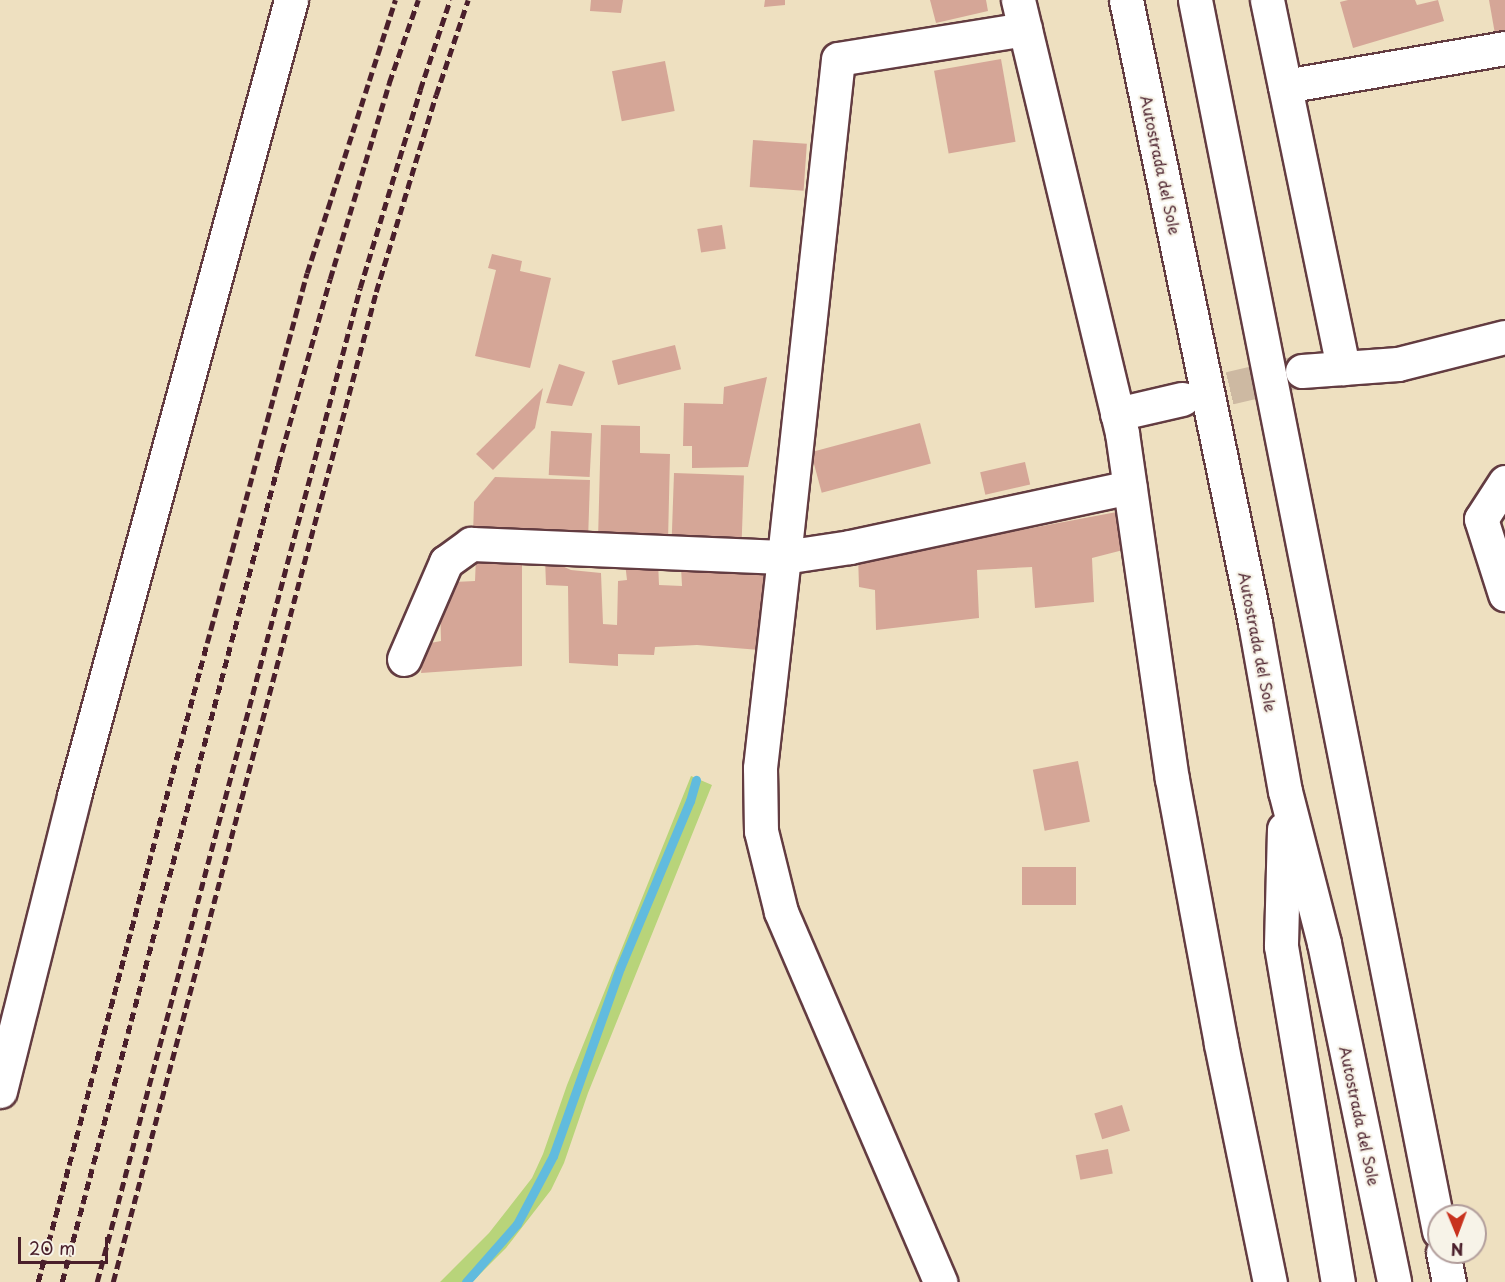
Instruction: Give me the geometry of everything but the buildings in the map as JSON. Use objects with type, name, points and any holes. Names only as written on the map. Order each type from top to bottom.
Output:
[{"type":"main road","points":[[0,1091],[74,796],[291,0]]},
{"type":"main road","name":"Autostrada del Sole","points":[[1126,0],[1255,623],[1285,791],[1324,943],[1394,1282]]},
{"type":"main road","points":[[1195,0],[1434,1204]]},
{"type":"main road","points":[[1267,0],[1343,368]]},
{"type":"main road","points":[[940,1282],[781,912],[761,831],[760,768],[838,59],[1022,14],[1117,414],[1130,487],[1172,779],[1221,1044],[1270,1282]]},
{"type":"main road","points":[[1285,86],[1505,48]]},
{"type":"main road","points":[[1302,371],[1398,364],[1505,337]]},
{"type":"main road","points":[[1117,414],[1182,399]]},
{"type":"main road","points":[[1505,482],[1481,519],[1505,594]]},
{"type":"main road","points":[[404,659],[446,562],[471,544],[784,557],[850,547],[1130,487]]},
{"type":"main road","points":[[1285,791],[1281,946],[1338,1282]]},
{"type":"main road","points":[[1445,1264],[1449,1282]]},
{"type":"green space","points":[[691,776],[712,785],[588,1093],[564,1163],[551,1190],[506,1248],[472,1282],[440,1282],[489,1233],[532,1178]]},
{"type":"waterway","points":[[466,1282],[517,1224],[553,1156],[620,968],[690,801],[696,780]]},
{"type":"tunnel","points":[[1182,399],[1297,372]]},
{"type":"railway","points":[[38,1282],[307,273],[395,0]]},
{"type":"railway","points":[[62,1282],[278,465],[330,279],[389,83],[418,0]]},
{"type":"railway","points":[[97,1282],[360,288],[450,0]]},
{"type":"railway","points":[[113,1282],[376,292],[436,95],[468,0]]}]
